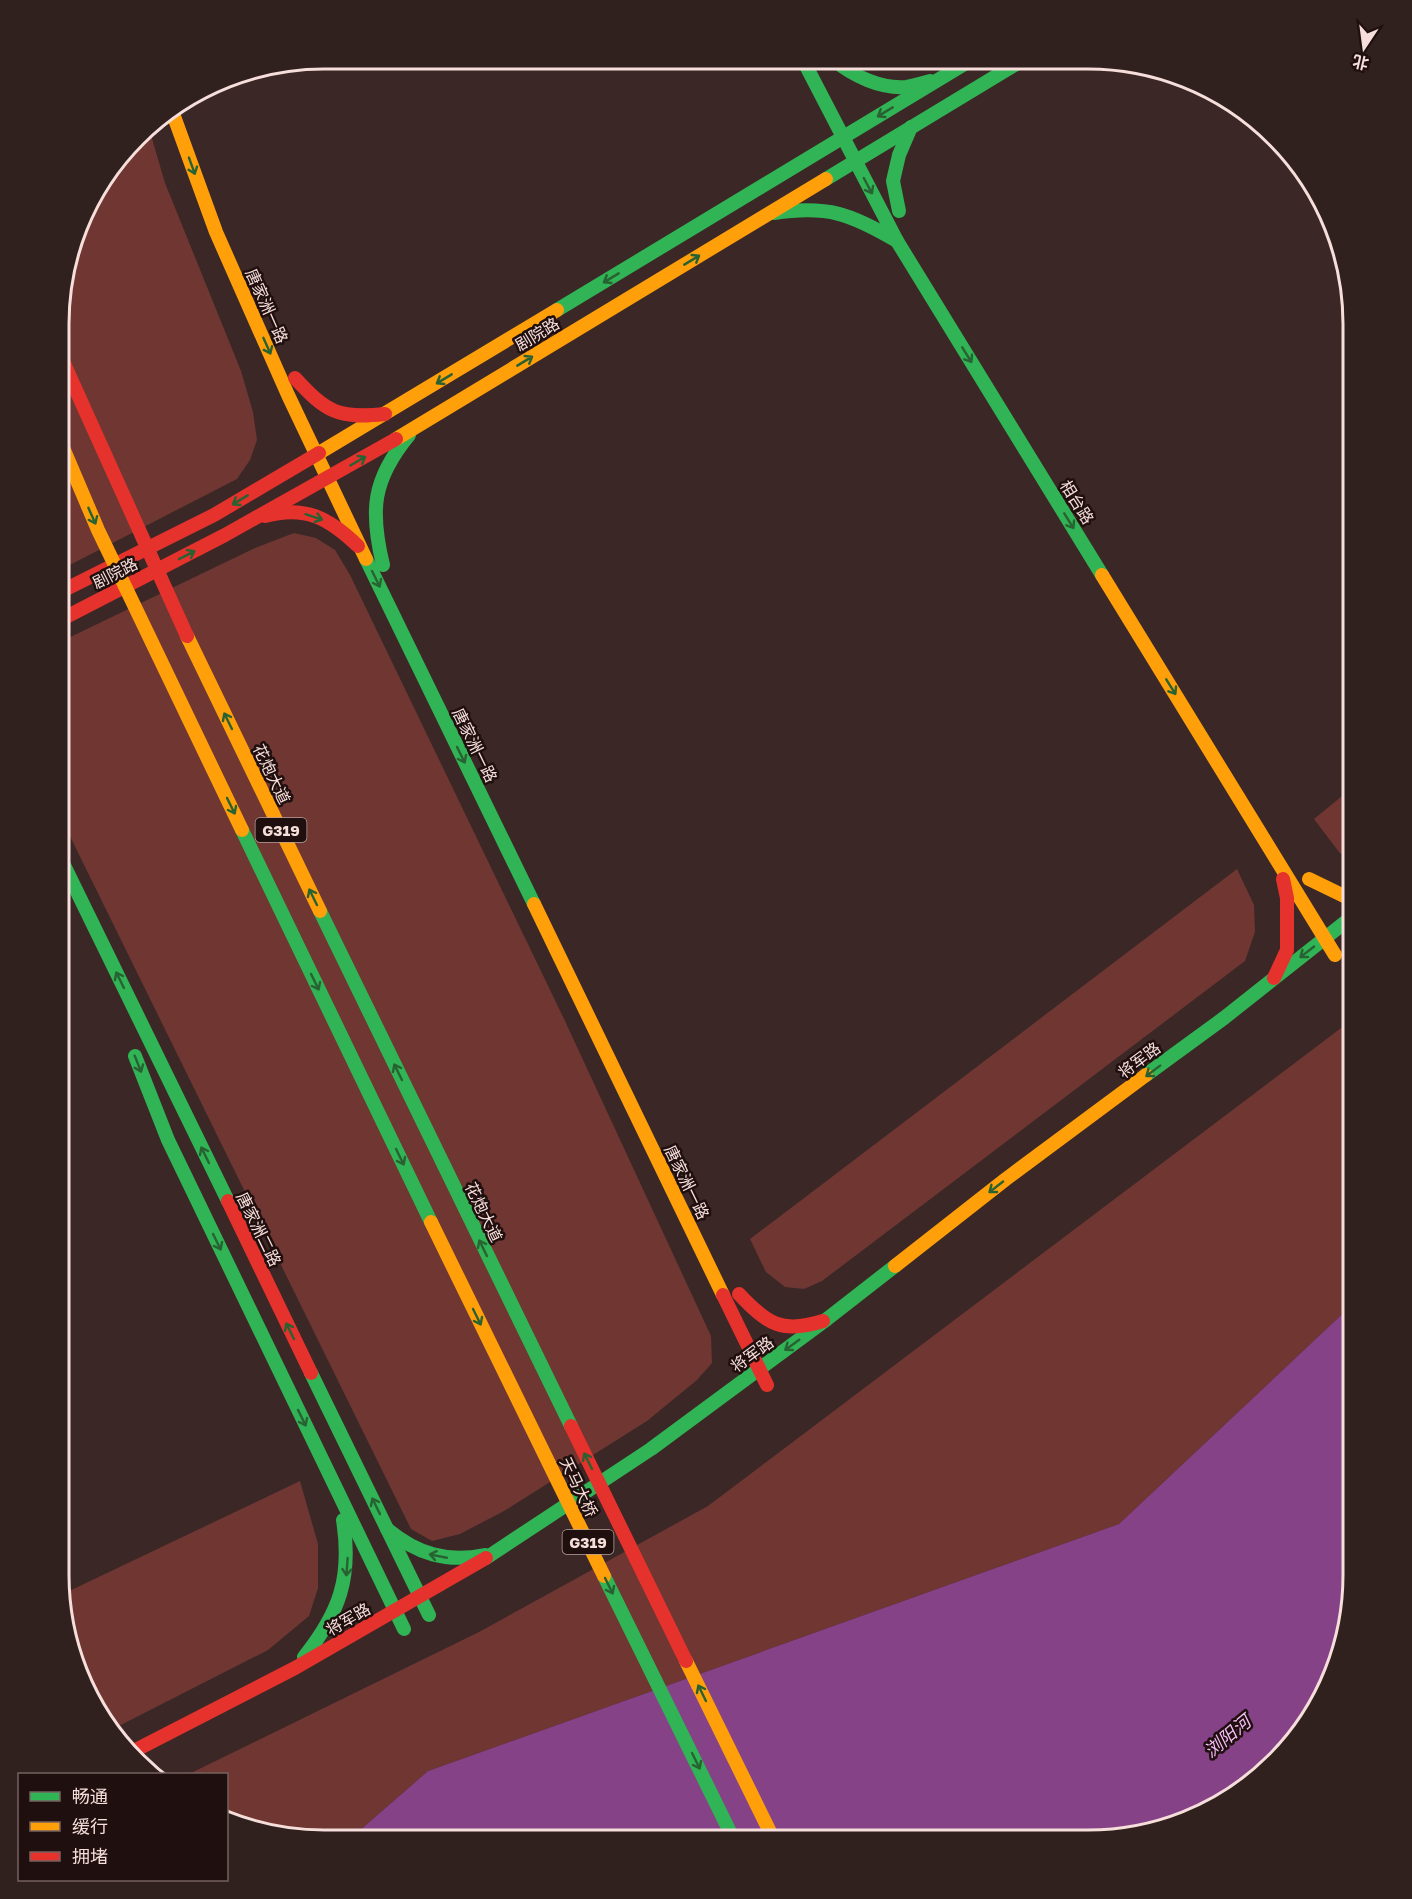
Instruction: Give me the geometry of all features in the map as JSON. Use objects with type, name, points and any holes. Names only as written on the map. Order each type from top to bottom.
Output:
[{"type":"main road","points":[[806,69],[813,110]]},
{"type":"main road","name":"相台路","points":[[808,69],[897,241],[1325,939],[1330,958]]},
{"type":"main road","points":[[843,69],[871,81],[905,87],[943,77]]},
{"type":"main road","name":"剧院路","points":[[69,588],[214,515],[322,452],[843,138],[855,124],[956,69]]},
{"type":"main road","name":"剧院路","points":[[69,615],[225,535],[333,475],[855,161],[874,162],[911,127],[1006,69]]},
{"type":"main road","name":"唐家洲一路","points":[[186,109],[289,380]]},
{"type":"main road","name":"唐家洲一路","points":[[174,118],[216,232],[333,475],[382,565],[652,1115]]},
{"type":"main road","points":[[855,124],[907,227]]},
{"type":"main road","points":[[899,211],[893,181],[899,155],[911,127]]},
{"type":"main road","points":[[782,174],[799,153],[804,142]]},
{"type":"main road","points":[[766,214],[803,209],[835,212],[868,224],[897,241]]},
{"type":"main road","name":"花炮大道","points":[[69,375],[185,631],[509,1300]]},
{"type":"main road","points":[[289,380],[334,413],[360,418],[387,413]]},
{"type":"main road","points":[[289,380],[289,431]]},
{"type":"main road","points":[[382,565],[375,525],[378,496],[387,467],[398,447],[416,427]]},
{"type":"main road","name":"天马大桥","points":[[69,461],[104,541],[442,1245],[730,1830]]},
{"type":"main road","points":[[260,488],[278,464]]},
{"type":"main road","name":"唐家洲一路","points":[[333,475],[362,551],[759,1370],[763,1389]]},
{"type":"main road","points":[[257,517],[290,511],[316,516],[341,530],[362,551]]},
{"type":"main road","points":[[1275,978],[1287,950],[1287,898],[1280,866]]},
{"type":"main road","points":[[1321,898],[1306,873],[1343,896]]},
{"type":"main road","name":"唐家洲二路","points":[[69,876],[420,1596],[417,1622],[396,1611],[168,1140],[130,1045]]},
{"type":"main road","name":"将军路","points":[[1330,958],[1343,928]]},
{"type":"main road","name":"将军路","points":[[138,1749],[295,1668],[396,1611],[496,1552],[651,1449],[759,1370],[770,1355],[827,1319],[1006,1179],[1325,939],[1340,932]]},
{"type":"main road","points":[[758,1332],[737,1289],[759,1316],[771,1324],[786,1328],[806,1327],[827,1319]]},
{"type":"main road","name":"天马大桥","points":[[509,1300],[769,1830]]},
{"type":"main road","points":[[730,1310],[735,1336],[735,1353]]},
{"type":"main road","name":"将军路","points":[[763,1389],[780,1376],[770,1355]]},
{"type":"main road","points":[[714,1402],[730,1380],[732,1371]]},
{"type":"main road","points":[[295,1668],[334,1617],[346,1581],[348,1543],[337,1489]]},
{"type":"main road","points":[[566,1529],[623,1491]]},
{"type":"main road","points":[[386,1528],[403,1543],[420,1552],[445,1558],[470,1559],[496,1552]]},
{"type":"shaded area","points":[[151,137],[165,183],[241,371],[253,412],[257,440],[250,460],[237,479],[69,565],[69,324],[74,274],[88,226],[103,196],[132,156]]},
{"type":"shaded area","points":[[294,533],[316,538],[335,550],[350,575],[565,1021],[711,1336],[712,1363],[697,1380],[647,1421],[504,1511],[460,1534],[432,1541],[411,1529],[69,834],[69,638],[255,548]]},
{"type":"shaded area","points":[[1343,795],[1343,856],[1339,852],[1314,819]]},
{"type":"shaded area","points":[[1237,869],[1254,905],[1255,932],[1245,961],[822,1281],[804,1289],[785,1287],[766,1272],[750,1239]]},
{"type":"shaded area","points":[[1343,1027],[1343,1313],[1119,1524],[428,1771],[360,1830],[291,1828],[228,1812],[228,1773],[191,1773],[479,1632],[708,1506]]},
{"type":"shaded area","points":[[300,1481],[318,1544],[318,1588],[309,1616],[268,1650],[119,1726],[103,1703],[88,1673],[74,1625],[70,1591]]},
{"type":"water","name":"浏阳河","points":[[1343,1313],[1343,1575],[1341,1608],[1334,1641],[1317,1688],[1300,1717],[1280,1743],[1256,1767],[1230,1787],[1201,1804],[1186,1811],[1138,1825],[1088,1830],[360,1830],[428,1771],[1119,1524]]},
{"type":"traffic: fast","points":[[808,69],[897,241],[1102,575]]},
{"type":"traffic: fast","points":[[847,69],[877,84],[887,86],[906,87],[930,81]]},
{"type":"traffic: fast","points":[[557,310],[956,69]]},
{"type":"traffic: fast","points":[[826,179],[1008,69]]},
{"type":"traffic: fast","points":[[899,211],[893,181],[899,155],[911,127]]},
{"type":"traffic: fast","points":[[774,213],[825,211],[852,218],[897,241]]},
{"type":"traffic: fast","points":[[383,565],[376,528],[377,497],[388,467],[409,435]]},
{"type":"traffic: fast","points":[[366,559],[534,904]]},
{"type":"traffic: fast","points":[[242,830],[431,1222]]},
{"type":"traffic: fast","points":[[69,875],[228,1201]]},
{"type":"traffic: fast","points":[[320,911],[571,1426]]},
{"type":"traffic: fast","points":[[1146,1075],[1224,1018],[1343,924]]},
{"type":"traffic: fast","points":[[135,1056],[168,1140],[404,1629]]},
{"type":"traffic: fast","points":[[486,1558],[651,1449],[895,1266]]},
{"type":"traffic: fast","points":[[311,1373],[429,1615]]},
{"type":"traffic: fast","points":[[304,1657],[327,1625],[340,1593],[346,1559],[343,1520]]},
{"type":"traffic: fast","points":[[387,1529],[410,1545],[433,1554],[458,1558],[485,1555]]},
{"type":"traffic: fast","points":[[604,1576],[729,1830]]},
{"type":"traffic: slow","points":[[174,118],[216,232],[288,395],[366,559]]},
{"type":"traffic: slow","points":[[396,439],[826,179]]},
{"type":"traffic: slow","points":[[319,453],[557,310]]},
{"type":"traffic: slow","points":[[69,462],[98,530],[242,830]]},
{"type":"traffic: slow","points":[[1102,575],[1335,955]]},
{"type":"traffic: slow","points":[[187,636],[320,911]]},
{"type":"traffic: slow","points":[[1309,879],[1343,896]]},
{"type":"traffic: slow","points":[[534,904],[723,1295]]},
{"type":"traffic: slow","points":[[895,1266],[1006,1179],[1146,1075]]},
{"type":"traffic: slow","points":[[431,1222],[604,1576]]},
{"type":"traffic: slow","points":[[686,1661],[769,1830]]},
{"type":"traffic: jam","points":[[69,375],[187,636]]},
{"type":"traffic: jam","points":[[295,378],[316,399],[334,411],[355,415],[385,414]]},
{"type":"traffic: jam","points":[[69,615],[225,535],[396,439]]},
{"type":"traffic: jam","points":[[69,588],[214,515],[319,453]]},
{"type":"traffic: jam","points":[[265,516],[292,512],[316,516],[337,528],[358,546]]},
{"type":"traffic: jam","points":[[1274,978],[1287,950],[1287,898],[1283,879]]},
{"type":"traffic: jam","points":[[228,1201],[311,1373]]},
{"type":"traffic: jam","points":[[739,1294],[758,1313],[776,1324],[797,1326],[823,1321]]},
{"type":"traffic: jam","points":[[723,1295],[767,1385]]},
{"type":"traffic: jam","points":[[571,1426],[686,1661]]},
{"type":"traffic: jam","points":[[138,1749],[295,1668],[486,1558]]}]
